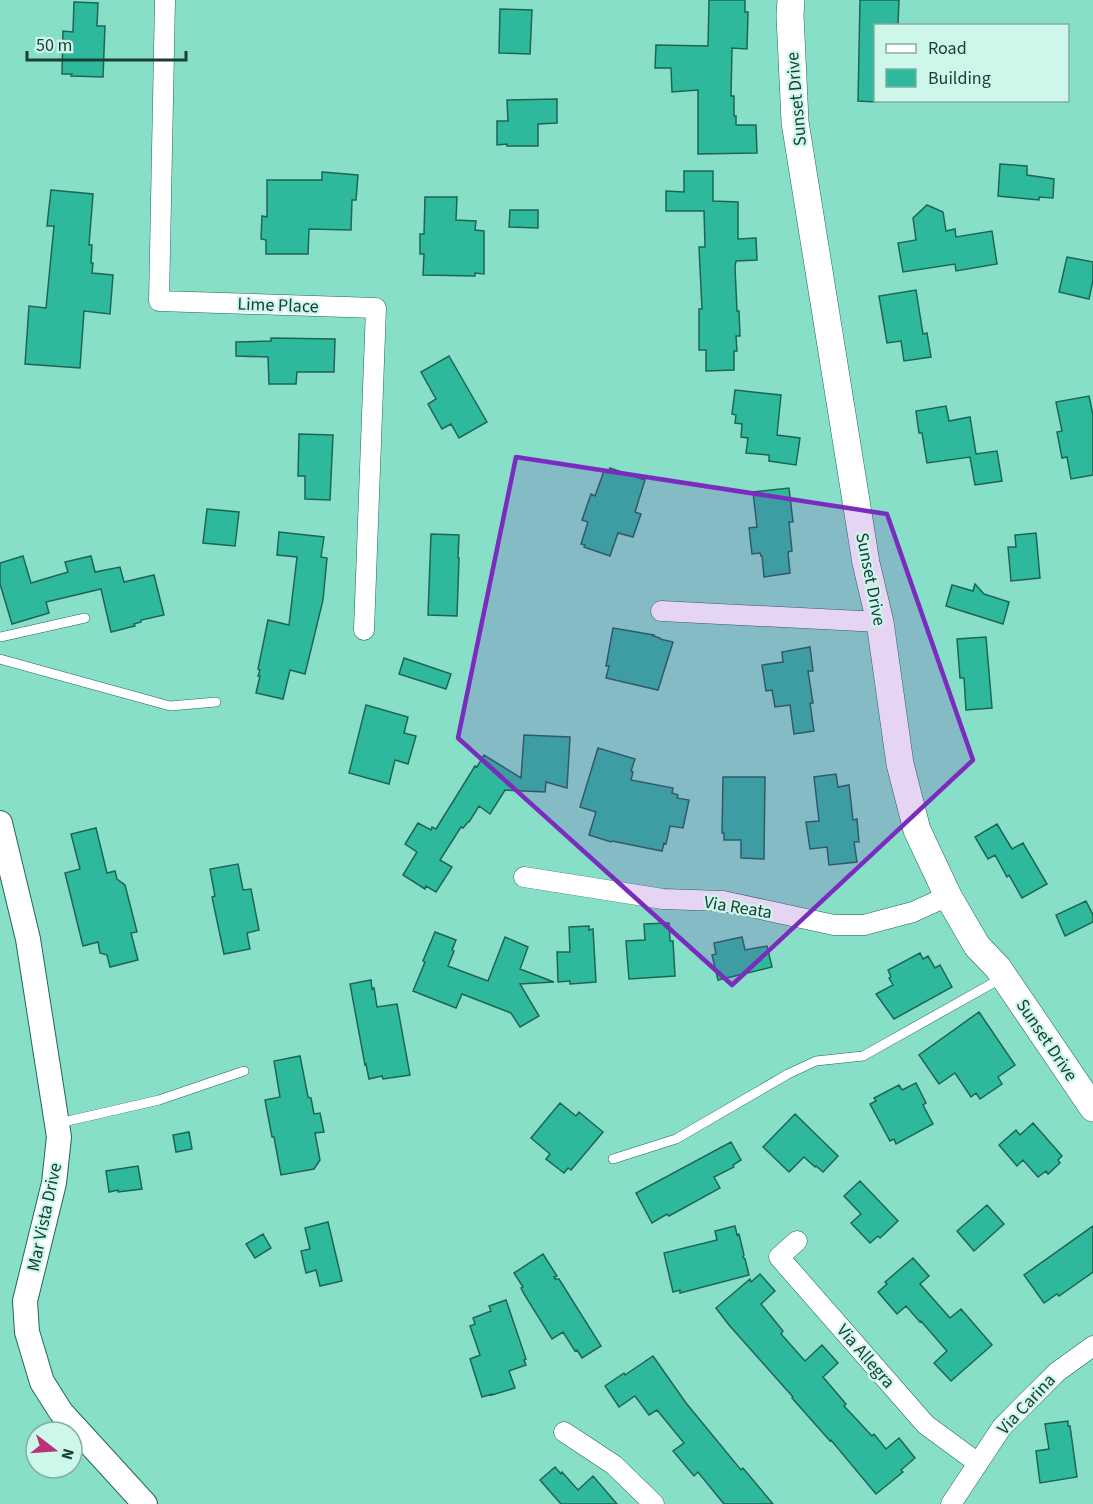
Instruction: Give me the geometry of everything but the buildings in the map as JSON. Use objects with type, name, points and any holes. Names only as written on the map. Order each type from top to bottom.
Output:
[{"type":"main road","name":"Sunset Drive","points":[[791,0],[795,122],[866,563],[880,622],[900,764],[917,830],[948,896],[977,945],[998,968],[1093,1108]]},
{"type":"street","name":"Lime Place","points":[[165,0],[159,301],[376,308],[363,630]]},
{"type":"street","points":[[661,611],[880,622]]},
{"type":"street","name":"Mar Vista Drive","points":[[0,823],[28,939],[59,1137],[54,1183],[25,1301],[27,1332],[42,1382],[61,1412],[144,1504]]},
{"type":"street","name":"Via Reata","points":[[524,877],[663,899],[723,901],[834,925],[864,925],[914,912],[948,896]]},
{"type":"street","name":"Via Allegra","points":[[796,1241],[779,1257],[926,1425],[978,1463]]},
{"type":"street","name":"Via Carina","points":[[951,1504],[1002,1427],[1057,1372],[1093,1346]]},
{"type":"street","points":[[564,1432],[614,1465],[654,1504]]},
{"type":"lane","points":[[0,638],[85,618]]},
{"type":"lane","points":[[0,659],[170,706],[216,702]]},
{"type":"lane","points":[[614,1159],[676,1139],[788,1074],[816,1061],[862,1056],[1004,977]]},
{"type":"lane","points":[[57,1123],[159,1100],[244,1071]]},
{"type":"highlighted area","points":[[516,457],[887,514],[973,760],[732,985],[458,738]]}]
